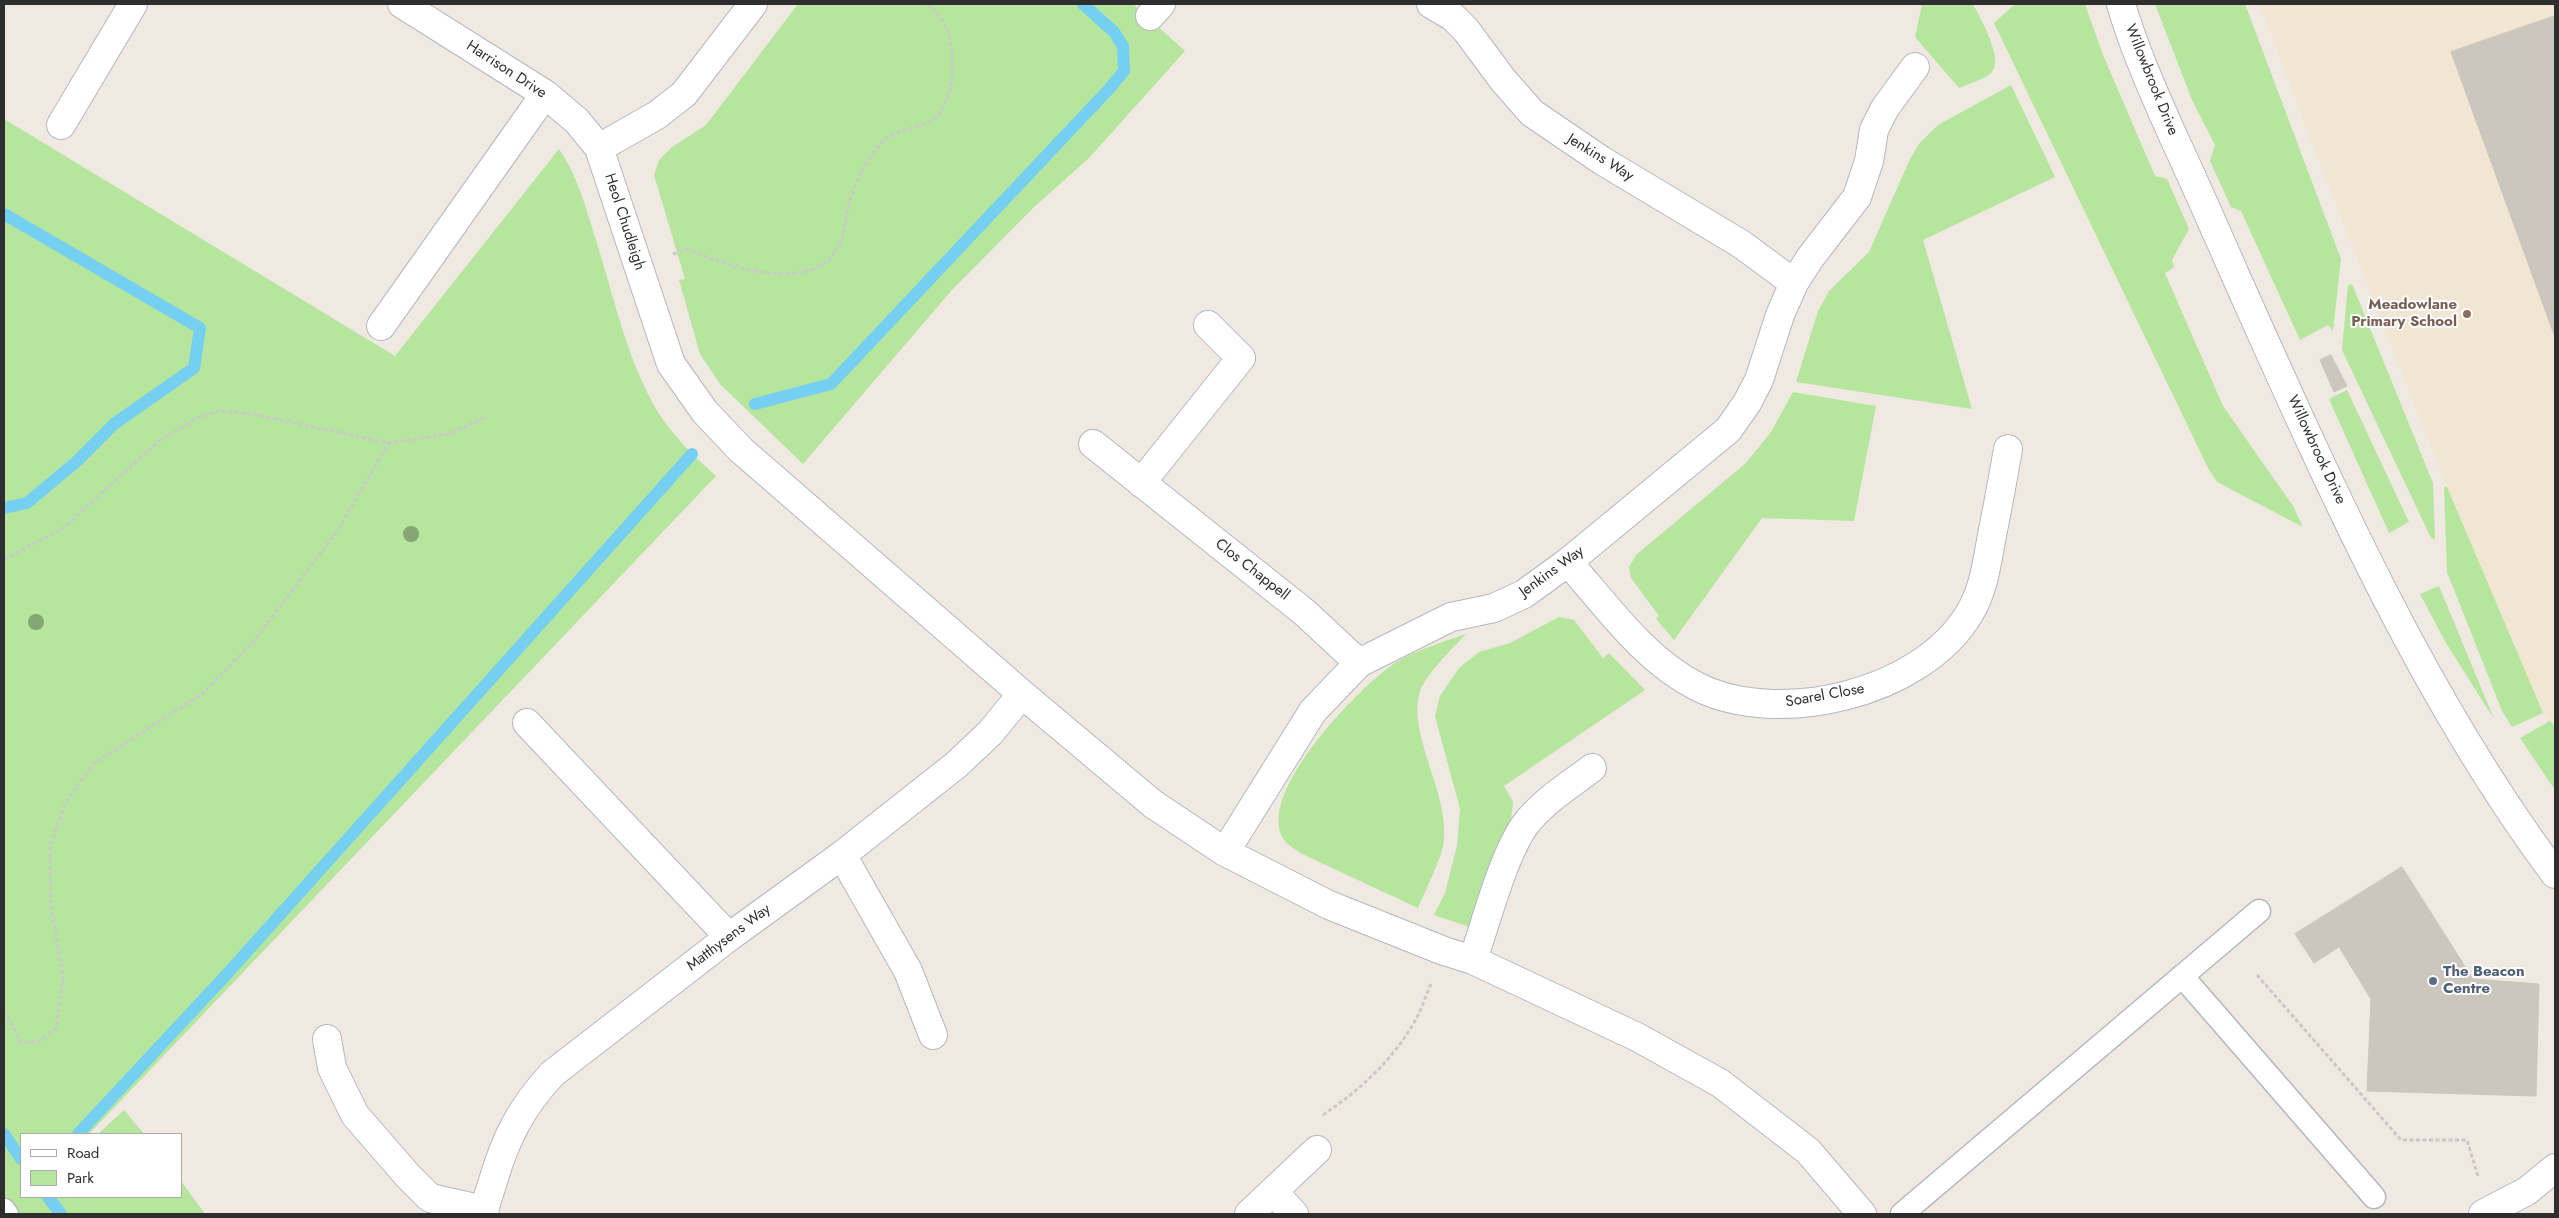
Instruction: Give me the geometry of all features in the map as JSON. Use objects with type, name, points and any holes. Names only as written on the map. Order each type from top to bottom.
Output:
[{"type":"street","points":[[61,125],[133,4]]},
{"type":"street","name":"Harrison Drive","points":[[402,4],[545,94],[577,121],[599,148]]},
{"type":"street","points":[[599,148],[657,115],[684,94],[753,4]]},
{"type":"street","name":"Jenkins Way","points":[[1431,4],[1453,17],[1466,30],[1503,80],[1532,113],[1600,160],[1734,239],[1794,283]]},
{"type":"street","name":"Willowbrook Drive","points":[[2121,4],[2142,62],[2166,119],[2273,359],[2353,526],[2440,696],[2493,782],[2555,874]]},
{"type":"street","name":"Jenkins Way","points":[[1225,852],[1313,711],[1358,663],[1451,617],[1494,608],[1524,594],[1568,562],[1728,430],[1747,403],[1759,380],[1780,315],[1794,283],[1810,258],[1857,197],[1868,162],[1874,130],[1885,108],[1915,67]]},
{"type":"street","points":[[381,326],[545,94]]},
{"type":"street","name":"Heol Chudleigh","points":[[599,148],[671,364],[705,412],[764,470],[1022,694],[1153,804],[1225,852],[1329,905],[1444,951],[1474,960],[1637,1037],[1720,1083],[1808,1151],[1862,1214]]},
{"type":"street","points":[[1141,483],[1240,358],[1208,325]]},
{"type":"street","name":"Clos Chappell","points":[[1093,444],[1304,612],[1358,663]]},
{"type":"street","name":"Soarel Close","points":[[1568,562],[1640,645],[1673,672],[1698,687],[1730,700],[1775,705],[1821,700],[1871,689],[1910,671],[1944,644],[1969,615],[1984,581],[2008,449]]},
{"type":"street","name":"Matthysens Way","points":[[484,1212],[513,1125],[529,1098],[552,1074],[729,938],[842,855],[956,765],[990,733],[1022,694]]},
{"type":"street","points":[[527,723],[729,938]]},
{"type":"street","points":[[1474,960],[1508,858],[1525,825],[1547,803],[1592,768]]},
{"type":"street","points":[[842,855],[908,971],[933,1035]]},
{"type":"street","points":[[328,1038],[332,1068],[355,1115],[408,1176],[430,1198],[484,1212]]},
{"type":"street","points":[[1249,1214],[1317,1150]]},
{"type":"street","points":[[2483,1214],[2527,1190],[2555,1168]]},
{"type":"street","points":[[1273,1191],[1294,1214]]},
{"type":"lane","points":[[1902,1214],[2259,911]]},
{"type":"lane","points":[[2182,976],[2374,1198]]},
{"type":"lane","points":[[4,1210],[6,1214]]},
{"type":"path","points":[[670,256],[688,250],[712,260],[754,270],[795,275],[818,267],[831,256],[841,242],[847,211],[867,162],[890,136],[935,117],[946,104],[953,68],[953,47],[944,24],[928,4]]},
{"type":"path","points":[[4,558],[61,530],[159,441],[197,418],[219,411],[252,414],[389,443],[448,434],[484,418]]},
{"type":"path","points":[[4,1010],[21,1042],[38,1042],[56,1028],[64,978],[51,906],[50,847],[66,802],[93,764],[202,694],[254,641],[336,534],[389,443]]},
{"type":"path","points":[[1317,1150],[1300,1130],[1351,1097],[1393,1054],[1417,1018],[1444,951]]},
{"type":"path","points":[[2257,975],[2401,1140],[2467,1140],[2479,1177]]},
{"type":"shaded area","name":"Meadowlane Primary School","points":[[2260,4],[2555,4],[2555,727],[2540,710],[2447,487],[2311,140]]},
{"type":"green space","points":[[798,4],[1133,4],[1185,51],[1089,158],[1032,209],[951,291],[803,464],[720,384],[700,354],[679,280],[685,279],[654,175],[659,160],[672,147],[706,125]]},
{"type":"green space","points":[[1922,4],[1973,4],[1993,49],[1995,67],[1991,73],[1980,80],[1959,88],[1915,37]]},
{"type":"green space","points":[[2015,4],[2085,4],[2103,55],[2155,176],[2167,179],[2189,229],[2172,260],[2174,267],[2165,273],[2223,406],[2293,506],[2303,527],[2217,482],[2209,470],[1994,23]]},
{"type":"green space","points":[[2155,4],[2245,4],[2341,259],[2333,331],[2328,325],[2300,340],[2241,211],[2231,207],[2210,161],[2215,145],[2192,100]]},
{"type":"green space","points":[[2011,85],[2055,177],[1923,240],[1972,409],[1796,382],[1818,311],[1829,291],[1869,252],[1910,159],[1919,144],[1938,125]]},
{"type":"green space","points":[[4,119],[395,356],[559,149],[566,159],[581,193],[632,358],[652,402],[670,429],[716,476],[90,1133],[20,1133],[20,1198],[29,1198],[25,1202],[30,1198],[182,1198],[182,1182],[205,1214],[4,1214]]},
{"type":"green space","points":[[2352,284],[2433,483],[2435,539],[2431,538],[2342,350],[2348,285]]},
{"type":"green space","points":[[2347,390],[2409,522],[2389,533],[2329,399]]},
{"type":"green space","points":[[1793,392],[1876,406],[1854,521],[1762,518],[1674,640],[1656,619],[1659,616],[1631,578],[1629,567],[1636,555],[1746,463],[1771,432]]},
{"type":"green space","points":[[2444,487],[2447,487],[2543,713],[2512,727],[2502,711],[2447,572]]},
{"type":"green space","points":[[2439,586],[2494,719],[2446,643],[2420,594]]},
{"type":"green space","points":[[1559,617],[1574,620],[1603,658],[1609,653],[1645,690],[1504,786],[1513,802],[1510,828],[1470,927],[1434,915],[1445,893],[1457,846],[1460,809],[1435,716],[1440,696],[1459,668],[1479,652],[1510,643]]},
{"type":"green space","points":[[1466,634],[1432,671],[1419,694],[1417,711],[1419,729],[1440,802],[1444,821],[1444,840],[1437,864],[1418,908],[1300,853],[1290,846],[1285,841],[1279,822],[1283,798],[1296,771],[1314,744],[1336,717],[1379,675],[1403,658]]},
{"type":"green space","points":[[2550,721],[2555,727],[2555,790],[2520,738]]},
{"type":"green space","points":[[124,1110],[143,1133],[99,1133]]},
{"type":"building","points":[[2555,16],[2555,337],[2451,52]]},
{"type":"building","points":[[2331,355],[2347,386],[2334,392],[2320,360]]},
{"type":"building","name":"The Beacon Centre","points":[[2402,867],[2473,979],[2539,984],[2536,1096],[2367,1091],[2371,999],[2339,947],[2314,963],[2295,934]]},
{"type":"waterway","points":[[755,404],[831,384],[1124,71],[1123,46],[1114,32],[1083,4]]},
{"type":"waterway","points":[[4,214],[200,328],[194,368],[114,424],[76,462],[27,503],[4,508]]},
{"type":"waterway","points":[[79,1133],[227,974],[692,454]]},
{"type":"waterway","points":[[4,1134],[20,1158]]},
{"type":"waterway","points":[[49,1198],[61,1214]]},
{"type":"place","name":"Meadowlane Primary School","points":[[2467,314]]},
{"type":"place","name":"The Beacon Centre","points":[[2433,981]]}]
